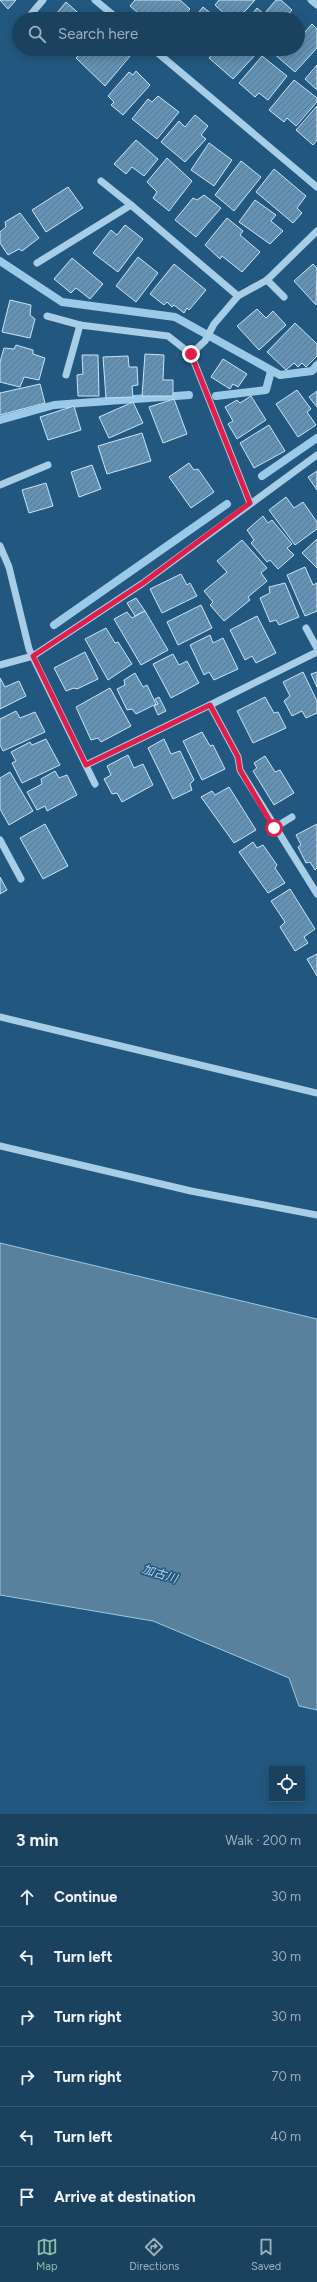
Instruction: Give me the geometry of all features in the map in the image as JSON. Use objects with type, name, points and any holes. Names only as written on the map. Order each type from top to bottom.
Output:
[{"type":"street","points":[[33,12],[43,0]]},
{"type":"street","points":[[95,0],[110,12]]},
{"type":"street","points":[[311,0],[317,5]]},
{"type":"street","points":[[161,56],[317,187]]},
{"type":"street","points":[[101,181],[238,296]]},
{"type":"street","points":[[37,263],[131,205]]},
{"type":"street","points":[[191,354],[204,341],[214,324],[238,296],[267,280],[317,231]]},
{"type":"street","points":[[267,280],[284,297]]},
{"type":"street","points":[[47,316],[80,325],[168,336],[191,354],[250,503]]},
{"type":"street","points":[[66,375],[80,325]]},
{"type":"street","points":[[0,665],[33,656],[143,583],[250,503],[317,456]]},
{"type":"street","points":[[0,485],[48,465]]},
{"type":"street","points":[[0,546],[9,566],[29,649],[95,784]]},
{"type":"street","points":[[306,628],[317,648]]},
{"type":"street","points":[[86,765],[317,652]]},
{"type":"street","points":[[210,705],[238,757],[240,770],[274,828],[317,894]]},
{"type":"street","points":[[274,828],[292,817]]},
{"type":"street","points":[[0,840],[22,879]]},
{"type":"street","points":[[0,1017],[317,1093]]},
{"type":"street","points":[[0,1146],[191,1191],[317,1215]]},
{"type":"water","name":"加古川","points":[[0,1243],[317,1319],[317,1710],[299,1706],[289,1678],[153,1621],[0,1595]]},
{"type":"building","points":[[0,0],[16,0],[8,9]]},
{"type":"building","points":[[135,0],[180,0],[190,9],[187,12],[137,12],[130,6]]},
{"type":"building","points":[[219,0],[255,0],[244,12],[222,12],[215,5]]},
{"type":"building","points":[[276,0],[281,0],[292,10],[290,12],[266,12]]},
{"type":"building","points":[[66,2],[77,12],[58,12]]},
{"type":"building","points":[[203,7],[209,12],[199,12]]},
{"type":"building","points":[[257,8],[262,12],[254,12]]},
{"type":"building","points":[[312,24],[317,29],[317,48],[295,72],[276,56],[305,56],[305,32]]},
{"type":"building","points":[[78,56],[130,56],[105,86],[76,58]]},
{"type":"building","points":[[211,56],[254,56],[233,79],[209,58]]},
{"type":"building","points":[[262,56],[287,76],[268,100],[259,93],[255,97],[239,83]]},
{"type":"building","points":[[317,65],[317,90],[305,79]]},
{"type":"building","points":[[136,71],[150,85],[123,115],[111,105],[114,102],[108,96],[129,72],[133,75]]},
{"type":"building","points":[[294,80],[317,98],[317,102],[296,126],[287,118],[284,122],[269,110]]},
{"type":"building","points":[[158,96],[179,112],[157,139],[132,119],[148,99],[152,102]]},
{"type":"building","points":[[317,106],[317,140],[313,145],[296,130]]},
{"type":"building","points":[[195,115],[208,126],[201,135],[206,139],[185,162],[161,142],[179,121],[185,127]]},
{"type":"building","points":[[136,140],[158,159],[144,176],[132,167],[126,174],[114,164]]},
{"type":"building","points":[[209,143],[232,160],[214,186],[191,170]]},
{"type":"building","points":[[167,158],[192,181],[169,211],[153,198],[157,192],[147,182]]},
{"type":"building","points":[[241,161],[261,177],[234,211],[215,195]]},
{"type":"building","points":[[274,169],[306,196],[297,208],[302,213],[293,223],[256,192]]},
{"type":"building","points":[[68,187],[83,208],[46,232],[32,210]]},
{"type":"building","points":[[204,195],[221,208],[196,237],[175,220],[193,198],[197,200]]},
{"type":"building","points":[[255,200],[276,215],[271,221],[283,231],[270,244],[239,222]]},
{"type":"building","points":[[20,213],[39,238],[22,251],[19,249],[8,255],[0,243],[0,232],[6,227],[5,222]]},
{"type":"building","points":[[227,218],[243,231],[240,235],[260,252],[242,272],[222,256],[220,259],[205,245]]},
{"type":"building","points":[[125,225],[143,239],[118,272],[93,253],[111,230],[117,235]]},
{"type":"building","points":[[138,257],[158,273],[136,302],[116,286]]},
{"type":"building","points":[[72,258],[103,284],[90,299],[76,288],[71,293],[54,279]]},
{"type":"building","points":[[174,264],[206,290],[189,310],[187,308],[184,313],[174,305],[172,307],[167,302],[164,305],[150,294]]},
{"type":"building","points":[[313,264],[317,268],[316,305],[294,281]]},
{"type":"building","points":[[10,300],[31,305],[30,315],[35,319],[30,338],[2,332]]},
{"type":"building","points":[[257,309],[266,318],[273,311],[286,325],[259,350],[237,326]]},
{"type":"building","points":[[295,323],[317,344],[317,356],[306,367],[302,363],[298,367],[294,363],[286,370],[267,352]]},
{"type":"building","points":[[16,345],[33,350],[33,354],[45,358],[39,380],[24,377],[20,387],[0,382],[0,362],[4,348],[14,349]]},
{"type":"building","points":[[145,354],[164,355],[163,380],[173,380],[173,396],[142,396]]},
{"type":"building","points":[[82,355],[98,355],[99,396],[78,396],[77,375],[83,374]]},
{"type":"building","points":[[128,356],[129,367],[137,367],[138,385],[132,386],[133,397],[106,398],[103,357]]},
{"type":"building","points":[[223,359],[247,374],[238,387],[233,384],[230,389],[211,377]]},
{"type":"building","points":[[40,384],[45,403],[0,415],[0,393]]},
{"type":"building","points":[[297,390],[311,409],[307,412],[316,425],[298,437],[276,404]]},
{"type":"building","points":[[317,391],[317,407],[309,397]]},
{"type":"building","points":[[251,396],[266,420],[237,439],[228,424],[233,421],[225,407],[237,400],[240,403]]},
{"type":"building","points":[[174,399],[187,434],[163,443],[149,407]]},
{"type":"building","points":[[133,402],[143,423],[109,438],[99,417]]},
{"type":"building","points":[[74,406],[81,430],[48,440],[40,417]]},
{"type":"building","points":[[269,425],[285,451],[254,468],[240,443]]},
{"type":"building","points":[[142,433],[151,461],[107,474],[98,446]]},
{"type":"building","points":[[189,463],[194,470],[198,469],[214,492],[191,508],[169,477]]},
{"type":"building","points":[[92,465],[101,489],[79,497],[71,472]]},
{"type":"building","points":[[317,471],[317,490],[308,477]]},
{"type":"building","points":[[46,483],[53,506],[29,513],[22,490]]},
{"type":"building","points":[[286,497],[294,508],[303,502],[317,522],[317,529],[295,545],[269,510]]},
{"type":"building","points":[[263,516],[268,523],[272,520],[292,544],[287,548],[294,555],[278,569],[270,560],[267,562],[251,543],[254,540],[247,530]]},
{"type":"building","points":[[317,539],[317,568],[302,553]]},
{"type":"building","points":[[242,540],[267,568],[261,573],[267,581],[248,597],[250,600],[224,621],[210,605],[213,602],[204,591],[227,572],[217,561]]},
{"type":"building","points":[[305,567],[313,585],[317,583],[317,611],[305,616],[287,575]]},
{"type":"building","points":[[181,574],[187,585],[190,583],[197,596],[162,613],[150,589]]},
{"type":"building","points":[[285,583],[299,617],[279,625],[276,620],[270,622],[260,598],[270,593],[269,587]]},
{"type":"building","points":[[136,598],[145,611],[135,616],[127,603]]},
{"type":"building","points":[[201,605],[212,628],[178,645],[167,622]]},
{"type":"building","points":[[145,611],[168,650],[141,665],[114,619],[127,612],[132,618]]},
{"type":"building","points":[[257,616],[276,653],[256,663],[252,656],[245,660],[230,630]]},
{"type":"building","points":[[106,628],[115,643],[118,642],[132,664],[108,680],[85,639]]},
{"type":"building","points":[[210,635],[213,643],[223,638],[238,669],[214,680],[209,672],[204,675],[190,645]]},
{"type":"building","points":[[85,652],[98,679],[77,689],[74,688],[66,691],[54,668]]},
{"type":"building","points":[[173,654],[179,665],[187,661],[199,683],[171,698],[153,664]]},
{"type":"building","points":[[303,672],[317,701],[317,713],[306,718],[302,711],[292,716],[284,701],[290,696],[283,682]]},
{"type":"building","points":[[317,672],[317,687],[311,674]]},
{"type":"building","points":[[135,673],[143,687],[147,685],[156,704],[136,714],[132,709],[127,710],[117,689],[125,685],[124,680]]},
{"type":"building","points":[[0,678],[5,687],[19,681],[26,696],[0,709]]},
{"type":"building","points":[[110,688],[131,726],[101,742],[98,738],[91,740],[76,707]]},
{"type":"building","points":[[159,697],[166,711],[158,715],[154,706],[158,704],[155,699]]},
{"type":"building","points":[[265,697],[274,713],[278,712],[286,728],[253,743],[237,711]]},
{"type":"building","points":[[16,711],[20,718],[35,712],[45,732],[3,751],[0,745],[0,719]]},
{"type":"building","points":[[202,732],[210,746],[213,745],[225,769],[202,780],[183,741]]},
{"type":"building","points":[[46,739],[60,765],[22,783],[12,763],[16,761],[11,752],[30,742],[32,745]]},
{"type":"building","points":[[164,739],[171,754],[180,751],[194,780],[190,784],[192,790],[173,799],[148,748]]},
{"type":"building","points":[[128,755],[134,768],[143,764],[153,785],[122,802],[117,793],[112,794],[104,779],[111,775],[107,766]]},
{"type":"building","points":[[265,756],[275,772],[280,770],[294,793],[274,805],[253,771],[257,768],[254,763]]},
{"type":"building","points":[[55,771],[59,778],[67,775],[77,795],[47,811],[45,806],[37,810],[27,792],[42,784],[41,779]]},
{"type":"building","points":[[10,772],[33,811],[9,825],[0,809],[0,778]]},
{"type":"building","points":[[229,787],[256,830],[234,843],[201,797],[212,791],[215,795]]},
{"type":"building","points":[[45,824],[68,866],[43,879],[20,838]]},
{"type":"building","points":[[317,824],[317,868],[315,870],[310,862],[306,863],[298,847],[301,845],[296,835]]},
{"type":"building","points":[[253,842],[257,848],[263,845],[277,865],[275,868],[285,883],[268,893],[239,852]]},
{"type":"building","points":[[0,877],[7,890],[0,894]]},
{"type":"building","points":[[290,889],[315,929],[304,937],[308,943],[295,951],[280,927],[285,922],[271,901]]},
{"type":"building","points":[[317,954],[317,976],[307,959]]},
{"type":"waterway","points":[[0,261],[62,302],[175,317],[280,375],[312,371],[317,365]]},
{"type":"waterway","points":[[216,396],[266,390],[271,371]]},
{"type":"waterway","points":[[0,420],[54,405],[189,395]]},
{"type":"waterway","points":[[262,476],[317,438]]},
{"type":"waterway","points":[[54,625],[227,504]]},
{"type":"route","points":[[191,354],[250,503],[143,583],[33,656],[86,765],[210,705],[238,757],[240,770],[274,828]]}]
